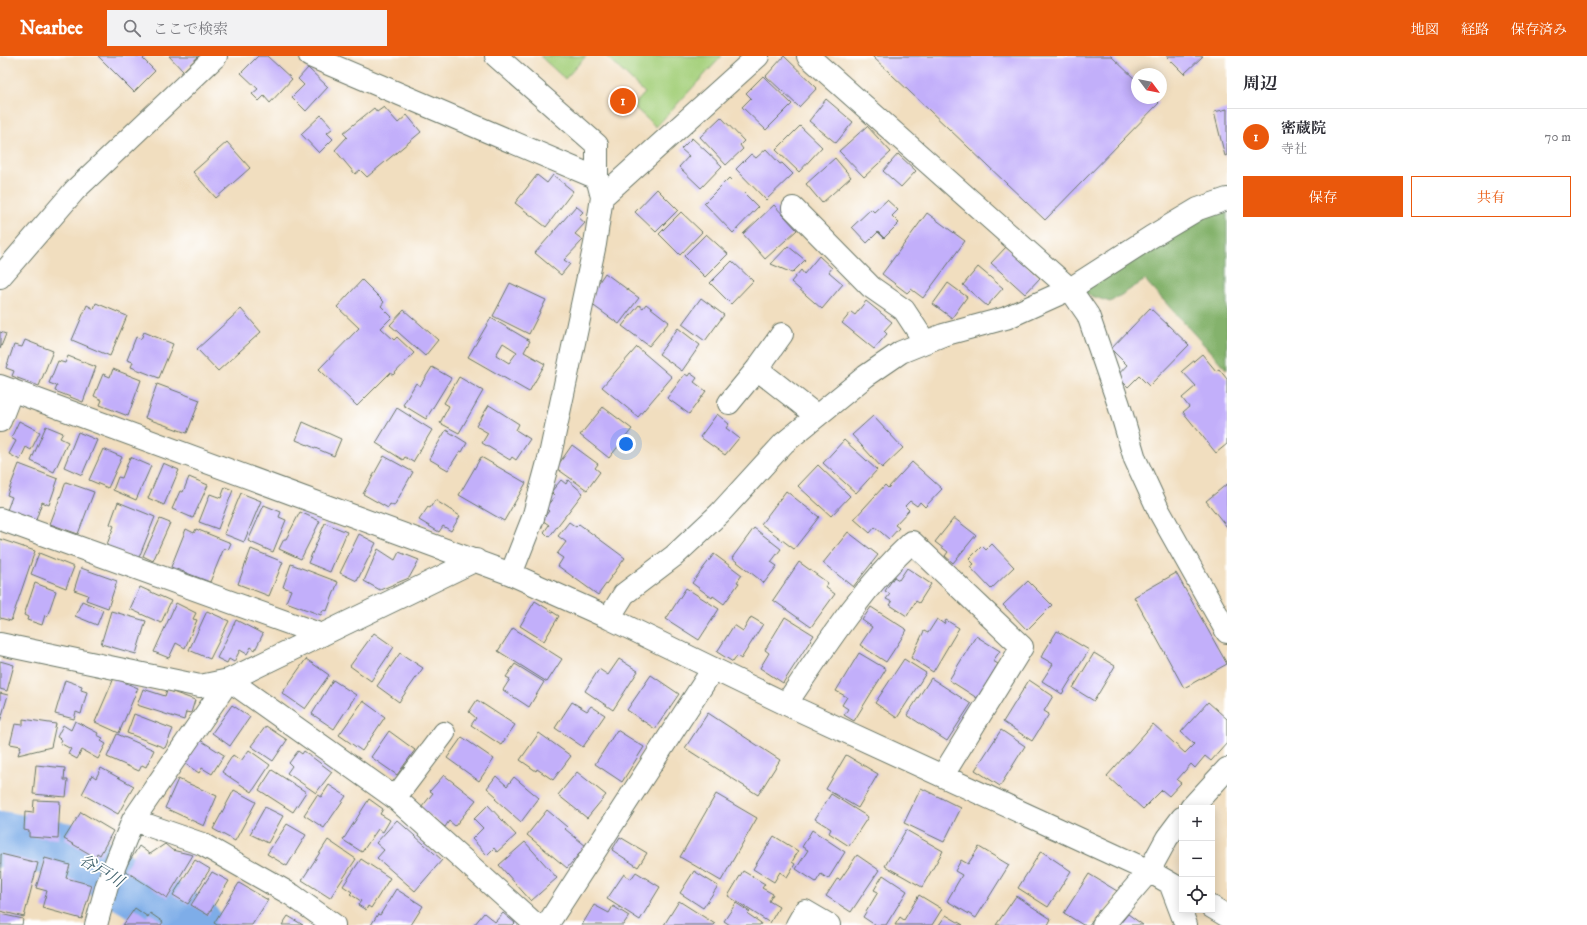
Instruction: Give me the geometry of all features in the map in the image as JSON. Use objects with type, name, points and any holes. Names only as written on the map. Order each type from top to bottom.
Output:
[{"type":"street","points":[[0,277],[75,190],[216,56]]},
{"type":"street","points":[[310,56],[599,188],[623,180],[751,58]]},
{"type":"street","points":[[496,56],[597,145],[599,188],[595,244],[550,455],[533,518],[511,574]]},
{"type":"street","points":[[808,56],[1070,289],[1088,315],[1119,405],[1134,459],[1159,511],[1227,632]]},
{"type":"street","points":[[609,618],[624,594],[674,556],[720,513],[784,443],[872,372],[902,352],[925,342],[943,335],[1006,318],[1070,289],[1198,209],[1227,199]]},
{"type":"street","points":[[793,208],[871,287],[904,310],[925,342]]},
{"type":"street","points":[[729,403],[757,369],[782,334]]},
{"type":"street","points":[[757,369],[817,416]]},
{"type":"street","points":[[0,421],[6,388],[511,574],[609,618],[786,704],[1149,871],[1176,887],[1186,925]]},
{"type":"street","points":[[0,519],[322,635]]},
{"type":"street","points":[[786,704],[835,632],[888,564],[912,542],[1022,647],[943,775]]},
{"type":"street","points":[[0,644],[200,686],[229,680],[476,560]]},
{"type":"street","points":[[547,925],[713,669]]},
{"type":"street","points":[[229,680],[395,798],[536,925]]},
{"type":"street","points":[[96,925],[111,875],[133,820],[229,680]]},
{"type":"street","points":[[395,798],[444,733]]},
{"type":"street","points":[[1193,805],[1227,769]]},
{"type":"street","points":[[133,820],[202,844],[292,895],[334,925]]},
{"type":"street","points":[[1103,925],[1149,871],[1167,838],[1179,822]]},
{"type":"street","points":[[1215,909],[1227,916]]},
{"type":"street","points":[[796,925],[806,911],[829,925]]},
{"type":"green space","points":[[540,56],[586,56],[565,79]]},
{"type":"green space","points":[[606,56],[722,56],[656,127],[633,106],[645,93]]},
{"type":"green space","points":[[1227,199],[1227,370],[1145,280],[1110,302],[1070,289]]},
{"type":"building","points":[[98,56],[146,56],[143,59],[155,71],[134,92]]},
{"type":"building","points":[[169,56],[199,56],[183,71]]},
{"type":"building","points":[[258,56],[267,56],[292,79],[270,103],[264,96],[259,101],[252,94],[258,89],[241,73]]},
{"type":"building","points":[[784,56],[817,88],[799,107],[766,76]]},
{"type":"building","points":[[872,56],[1111,56],[1131,75],[1131,104],[1158,104],[1045,220]]},
{"type":"building","points":[[1166,56],[1203,56],[1184,74]]},
{"type":"building","points":[[308,68],[328,87],[306,111],[292,97],[304,85],[298,79]]},
{"type":"building","points":[[763,76],[792,104],[766,130],[742,107],[751,98],[746,93]]},
{"type":"building","points":[[826,99],[853,122],[836,143],[809,121]]},
{"type":"building","points":[[384,107],[398,123],[407,115],[421,132],[367,177],[360,170],[355,174],[335,150],[347,137],[343,133],[374,108],[377,112]]},
{"type":"building","points":[[1227,109],[1227,155],[1225,156],[1214,112]]},
{"type":"building","points":[[321,115],[333,128],[327,133],[333,139],[319,153],[301,134]]},
{"type":"building","points":[[721,117],[744,141],[740,145],[743,149],[726,165],[700,137]]},
{"type":"building","points":[[800,126],[822,147],[799,172],[776,150]]},
{"type":"building","points":[[867,126],[891,152],[864,177],[839,151]]},
{"type":"building","points":[[692,138],[722,166],[701,188],[679,167],[689,156],[681,149]]},
{"type":"building","points":[[227,142],[250,168],[216,198],[193,172]]},
{"type":"building","points":[[766,149],[780,164],[782,163],[793,174],[766,200],[736,169],[751,154],[756,158]]},
{"type":"building","points":[[898,154],[916,171],[901,187],[883,171]]},
{"type":"building","points":[[835,158],[851,177],[822,203],[806,184]]},
{"type":"building","points":[[537,175],[547,183],[553,175],[573,191],[546,227],[515,203]]},
{"type":"building","points":[[729,178],[758,207],[733,233],[704,203]]},
{"type":"building","points":[[657,189],[678,210],[656,232],[635,212]]},
{"type":"building","points":[[887,200],[898,210],[892,216],[899,223],[884,238],[878,232],[867,243],[852,227],[871,209],[874,212]]},
{"type":"building","points":[[774,205],[797,230],[765,259],[743,234]]},
{"type":"building","points":[[576,206],[583,212],[578,217],[585,223],[575,234],[583,240],[564,260],[570,264],[561,275],[535,253]]},
{"type":"building","points":[[681,212],[702,232],[680,255],[659,234]]},
{"type":"building","points":[[927,213],[965,241],[923,298],[911,289],[907,293],[882,274]]},
{"type":"building","points":[[706,234],[728,254],[705,277],[684,256]]},
{"type":"building","points":[[788,246],[805,260],[792,273],[771,264]]},
{"type":"building","points":[[1006,247],[1040,278],[1025,294],[991,263]]},
{"type":"building","points":[[819,256],[832,268],[829,272],[843,284],[822,309],[791,282],[801,270],[804,274]]},
{"type":"building","points":[[732,261],[753,281],[731,304],[710,283]]},
{"type":"building","points":[[978,267],[1003,288],[987,306],[963,285]]},
{"type":"building","points":[[605,273],[639,298],[619,324],[591,304],[595,288]]},
{"type":"building","points":[[362,280],[384,302],[381,306],[392,317],[381,328],[394,340],[397,337],[414,353],[393,375],[390,373],[357,406],[319,369],[359,328],[337,307]]},
{"type":"building","points":[[510,283],[546,300],[529,334],[493,316]]},
{"type":"building","points":[[948,283],[967,297],[952,318],[933,304]]},
{"type":"building","points":[[701,298],[724,315],[705,341],[682,324]]},
{"type":"building","points":[[866,301],[892,322],[884,331],[887,334],[874,349],[842,323],[851,312],[855,315]]},
{"type":"building","points":[[96,303],[127,316],[110,356],[72,340],[87,305],[94,309]]},
{"type":"building","points":[[646,304],[669,322],[649,346],[622,326],[639,305],[643,308]]},
{"type":"building","points":[[1150,308],[1189,345],[1149,386],[1139,376],[1128,387],[1117,376],[1127,365],[1111,349]]},
{"type":"building","points":[[241,309],[261,332],[218,371],[197,349]]},
{"type":"building","points":[[404,310],[438,340],[425,356],[390,325]]},
{"type":"building","points":[[491,318],[530,341],[524,352],[545,364],[529,392],[468,357]],"holes":[[[503,343],[517,352],[509,363],[496,355]]]},
{"type":"building","points":[[678,328],[700,345],[682,371],[659,354]]},
{"type":"building","points":[[0,332],[6,334],[0,349]]},
{"type":"building","points":[[144,332],[173,344],[159,378],[131,367],[133,362],[127,360],[136,337],[141,339]]},
{"type":"building","points":[[25,340],[53,351],[39,386],[12,376],[14,371],[6,368],[14,345],[22,347]]},
{"type":"building","points":[[637,347],[672,377],[638,417],[602,387]]},
{"type":"building","points":[[1202,354],[1216,371],[1219,369],[1227,379],[1227,444],[1216,453],[1183,412],[1189,407],[1182,398],[1196,386],[1182,371]]},
{"type":"building","points":[[68,356],[96,367],[83,402],[55,391],[57,386],[49,383],[58,361],[65,363]]},
{"type":"building","points":[[432,367],[451,378],[426,419],[403,405],[416,383],[420,386]]},
{"type":"building","points":[[113,369],[141,380],[128,416],[100,405],[102,400],[94,396],[103,374],[110,377]]},
{"type":"building","points":[[690,373],[697,378],[694,382],[706,391],[689,414],[667,398],[685,374],[688,376]]},
{"type":"building","points":[[459,377],[483,391],[459,433],[440,423],[449,406],[444,403]]},
{"type":"building","points":[[157,384],[200,400],[187,433],[145,418]]},
{"type":"building","points":[[489,405],[519,424],[516,430],[530,439],[516,460],[512,457],[510,460],[482,443],[488,433],[476,426]]},
{"type":"building","points":[[603,407],[632,429],[609,458],[580,435]]},
{"type":"building","points":[[397,408],[432,430],[413,462],[405,457],[403,460],[376,443]]},
{"type":"building","points":[[717,414],[729,424],[726,428],[739,438],[725,455],[700,437]]},
{"type":"building","points":[[873,416],[903,448],[882,468],[852,435]]},
{"type":"building","points":[[19,421],[40,432],[31,450],[26,447],[20,460],[9,454],[16,441],[11,438]]},
{"type":"building","points":[[303,422],[341,439],[334,456],[296,440]]},
{"type":"building","points":[[46,426],[63,433],[60,438],[68,442],[54,472],[31,461]]},
{"type":"building","points":[[446,430],[467,443],[448,470],[429,459]]},
{"type":"building","points":[[78,432],[97,440],[82,475],[64,467]]},
{"type":"building","points":[[844,440],[877,470],[856,493],[823,463]]},
{"type":"building","points":[[572,445],[598,464],[595,468],[600,472],[587,490],[556,468]]},
{"type":"building","points":[[103,449],[122,457],[108,488],[89,480]]},
{"type":"building","points":[[384,456],[413,472],[394,506],[390,504],[388,508],[363,494]]},
{"type":"building","points":[[130,457],[151,466],[136,500],[113,490],[118,477],[122,478]]},
{"type":"building","points":[[481,457],[526,483],[504,521],[459,495]]},
{"type":"building","points":[[912,462],[942,489],[925,507],[920,502],[917,506],[910,501],[905,506],[909,510],[895,525],[899,528],[889,539],[875,527],[870,533],[854,519],[885,485],[888,488]]},
{"type":"building","points":[[163,463],[179,470],[164,505],[148,498]]},
{"type":"building","points":[[19,464],[58,479],[49,505],[42,502],[36,520],[7,510],[12,497],[7,495]]},
{"type":"building","points":[[818,465],[850,496],[831,516],[798,486]]},
{"type":"building","points":[[189,477],[208,485],[193,518],[172,509],[180,491],[183,492]]},
{"type":"building","points":[[561,480],[566,484],[568,480],[583,493],[549,537],[544,532],[549,525],[542,520],[549,511],[545,508],[555,496],[551,492]]},
{"type":"building","points":[[66,482],[94,492],[78,534],[50,524]]},
{"type":"building","points":[[1227,484],[1227,527],[1206,501]]},
{"type":"building","points":[[225,487],[233,490],[218,529],[199,522],[210,494],[221,498]]},
{"type":"building","points":[[786,491],[819,517],[794,549],[761,524]]},
{"type":"building","points":[[241,493],[261,501],[244,542],[224,534]]},
{"type":"building","points":[[435,500],[460,516],[451,531],[443,526],[439,532],[419,520]]},
{"type":"building","points":[[118,502],[155,517],[138,560],[106,547],[114,526],[110,524]]},
{"type":"building","points":[[264,505],[281,512],[279,517],[286,520],[273,552],[248,541]]},
{"type":"building","points":[[300,512],[320,521],[301,559],[279,549]]},
{"type":"building","points":[[954,518],[976,535],[953,563],[945,556],[948,552],[935,542]]},
{"type":"building","points":[[160,519],[170,523],[153,561],[143,556]]},
{"type":"building","points":[[569,522],[576,527],[579,524],[625,558],[598,595],[558,566],[563,558],[557,554],[566,542],[558,536]]},
{"type":"building","points":[[325,523],[347,532],[330,572],[308,563]]},
{"type":"building","points":[[754,528],[781,549],[771,562],[777,566],[764,583],[732,558]]},
{"type":"building","points":[[186,529],[194,533],[196,529],[231,543],[228,550],[224,548],[210,582],[171,567]]},
{"type":"building","points":[[848,532],[878,555],[853,587],[823,563]]},
{"type":"building","points":[[359,534],[376,543],[357,581],[340,573]]},
{"type":"building","points":[[0,539],[35,551],[11,621],[0,618]]},
{"type":"building","points":[[992,544],[1014,567],[991,589],[970,567],[974,564],[969,559],[982,546],[986,550]]},
{"type":"building","points":[[251,549],[283,562],[269,596],[238,584]]},
{"type":"building","points":[[378,549],[395,560],[399,552],[419,560],[409,578],[380,590],[364,581]]},
{"type":"building","points":[[39,553],[74,567],[66,588],[31,574]]},
{"type":"building","points":[[714,554],[742,575],[737,582],[739,583],[724,604],[713,596],[712,598],[692,583]]},
{"type":"building","points":[[799,562],[828,583],[825,587],[835,594],[811,627],[773,600]]},
{"type":"building","points":[[291,564],[338,582],[327,611],[323,610],[321,615],[286,602],[291,590],[283,587]]},
{"type":"building","points":[[81,568],[117,581],[108,608],[86,600],[88,595],[74,590]]},
{"type":"building","points":[[907,568],[931,584],[919,603],[916,601],[907,616],[890,605],[892,602],[886,599],[890,594],[885,591],[894,577],[899,580]]},
{"type":"building","points":[[1176,573],[1227,664],[1184,688],[1134,597]]},
{"type":"building","points":[[1028,581],[1052,605],[1027,630],[1003,605]]},
{"type":"building","points":[[35,583],[56,591],[47,617],[45,615],[42,625],[27,620],[28,617],[24,615]]},
{"type":"building","points":[[140,587],[171,601],[161,623],[130,609]]},
{"type":"building","points":[[686,588],[719,609],[699,640],[666,619]]},
{"type":"building","points":[[82,601],[103,610],[97,625],[75,616]]},
{"type":"building","points":[[535,601],[559,616],[544,641],[520,626]]},
{"type":"building","points":[[176,603],[196,613],[193,619],[197,620],[185,648],[176,643],[169,658],[154,652]]},
{"type":"building","points":[[871,607],[907,630],[886,662],[860,645],[872,627],[862,620]]},
{"type":"building","points":[[111,611],[146,621],[136,654],[101,644]]},
{"type":"building","points":[[207,611],[229,621],[210,659],[189,650]]},
{"type":"building","points":[[751,617],[763,624],[741,659],[737,656],[733,662],[717,652],[734,625],[743,631]]},
{"type":"building","points":[[785,617],[814,635],[783,683],[760,668],[769,653],[765,650]]},
{"type":"building","points":[[937,619],[944,624],[946,620],[959,628],[933,672],[911,658],[924,631],[928,633]]},
{"type":"building","points":[[236,620],[263,634],[255,650],[251,647],[247,654],[240,650],[234,662],[229,659],[227,663],[217,658]]},
{"type":"building","points":[[513,628],[562,659],[547,682],[498,651]]},
{"type":"building","points":[[1057,631],[1089,650],[1062,694],[1042,681],[1053,664],[1041,657]]},
{"type":"building","points":[[374,633],[394,647],[371,681],[350,666]]},
{"type":"building","points":[[976,636],[1000,651],[993,661],[998,664],[977,698],[949,680]]},
{"type":"building","points":[[400,653],[423,668],[399,702],[377,686]]},
{"type":"building","points":[[859,653],[886,669],[854,721],[844,715],[848,709],[842,705],[847,697],[836,691]]},
{"type":"building","points":[[1094,653],[1115,666],[1094,701],[1073,688]]},
{"type":"building","points":[[306,659],[329,675],[305,709],[282,693]]},
{"type":"building","points":[[619,659],[638,671],[613,710],[585,691],[599,669],[608,675]]},
{"type":"building","points":[[904,659],[926,673],[897,718],[875,703]]},
{"type":"building","points":[[0,661],[14,665],[7,691],[0,689]]},
{"type":"building","points":[[515,664],[544,682],[529,707],[503,690],[510,679],[506,677]]},
{"type":"building","points":[[651,675],[679,694],[655,729],[627,710]]},
{"type":"building","points":[[114,678],[138,688],[119,733],[95,722]]},
{"type":"building","points":[[931,678],[971,704],[947,741],[907,715]]},
{"type":"building","points":[[65,680],[82,686],[81,690],[87,692],[81,714],[76,712],[74,719],[55,714]]},
{"type":"building","points":[[333,680],[356,695],[334,729],[312,714]]},
{"type":"building","points":[[1029,680],[1053,696],[1044,711],[1049,714],[1032,741],[1003,722]]},
{"type":"building","points":[[143,689],[165,696],[167,690],[195,700],[191,713],[186,712],[184,720],[137,705]]},
{"type":"building","points":[[0,693],[8,695],[0,722]]},
{"type":"building","points":[[477,700],[515,725],[501,745],[471,725],[476,718],[469,712]]},
{"type":"building","points":[[363,701],[385,717],[362,751],[339,735]]},
{"type":"building","points":[[572,702],[587,711],[591,706],[605,715],[583,747],[555,728]]},
{"type":"building","points":[[1208,702],[1227,719],[1227,743],[1211,761],[1205,756],[1195,768],[1191,764],[1177,780],[1181,783],[1169,796],[1162,790],[1143,809],[1107,776],[1153,724],[1185,753],[1194,744],[1181,732]]},
{"type":"building","points":[[232,705],[250,717],[230,746],[212,733]]},
{"type":"building","points":[[708,713],[780,760],[758,795],[685,748]]},
{"type":"building","points":[[134,714],[173,729],[165,748],[127,733]]},
{"type":"building","points":[[23,719],[56,724],[51,747],[18,755],[21,746],[10,744],[15,724],[23,725]]},
{"type":"building","points":[[75,721],[98,733],[97,735],[103,738],[101,741],[106,744],[98,759],[82,750],[77,759],[68,754],[71,749],[60,743],[62,740],[57,737],[63,725],[71,730]]},
{"type":"building","points":[[266,726],[287,740],[273,761],[251,746]]},
{"type":"building","points":[[617,730],[644,747],[622,782],[595,764]]},
{"type":"building","points":[[1001,730],[1025,746],[1000,786],[975,770]]},
{"type":"building","points":[[389,731],[415,750],[397,775],[371,757]]},
{"type":"building","points":[[539,733],[571,756],[553,780],[520,760]]},
{"type":"building","points":[[117,734],[154,750],[146,767],[142,765],[139,771],[107,757]]},
{"type":"building","points":[[462,737],[494,759],[479,781],[447,758]]},
{"type":"building","points":[[200,740],[224,755],[212,774],[202,768],[199,773],[184,763]]},
{"type":"building","points":[[249,750],[270,765],[252,792],[222,772],[233,755],[241,761]]},
{"type":"building","points":[[298,751],[302,754],[304,751],[332,772],[316,793],[287,773],[292,766],[289,763]]},
{"type":"building","points":[[846,755],[878,774],[858,808],[826,789]]},
{"type":"building","points":[[36,765],[65,768],[64,780],[68,780],[66,797],[33,794]]},
{"type":"building","points":[[101,768],[134,786],[118,814],[82,794],[92,775],[96,778]]},
{"type":"building","points":[[272,770],[306,792],[293,812],[259,790]]},
{"type":"building","points":[[577,772],[606,795],[587,818],[558,795]]},
{"type":"building","points":[[444,775],[476,800],[455,826],[449,821],[445,827],[421,808],[433,793],[430,791]]},
{"type":"building","points":[[496,776],[507,786],[514,777],[539,798],[521,822],[495,799],[497,797],[487,788]]},
{"type":"building","points":[[178,779],[217,796],[204,826],[165,808]]},
{"type":"building","points":[[329,785],[346,796],[324,828],[304,815],[317,795],[321,797]]},
{"type":"building","points":[[921,788],[961,808],[944,842],[904,823]]},
{"type":"building","points":[[234,790],[256,802],[235,841],[213,829]]},
{"type":"building","points":[[716,794],[757,818],[721,881],[680,857]]},
{"type":"building","points":[[831,794],[868,817],[849,846],[829,833],[831,829],[815,819]]},
{"type":"building","points":[[369,799],[383,809],[380,814],[390,820],[383,832],[378,829],[362,852],[343,840]]},
{"type":"building","points":[[34,800],[60,801],[58,839],[29,837],[29,831],[24,830],[25,812],[33,813]]},
{"type":"building","points":[[488,805],[516,835],[497,852],[494,848],[487,855],[472,839],[483,828],[474,819]]},
{"type":"building","points":[[265,807],[283,816],[268,843],[250,834]]},
{"type":"building","points":[[547,810],[567,827],[565,829],[586,846],[567,868],[527,835]]},
{"type":"building","points":[[81,812],[113,831],[100,855],[97,853],[95,857],[64,839]]},
{"type":"building","points":[[397,820],[442,860],[415,891],[377,858],[384,850],[376,843]]},
{"type":"building","points":[[287,824],[306,835],[287,866],[267,854]]},
{"type":"building","points":[[812,830],[845,852],[828,879],[821,874],[816,882],[796,869],[808,850],[802,847]]},
{"type":"building","points":[[906,830],[943,851],[922,887],[885,866]]},
{"type":"building","points":[[774,836],[798,851],[792,862],[795,864],[787,877],[780,872],[774,882],[753,869]]},
{"type":"building","points":[[620,837],[647,853],[638,867],[612,850]]},
{"type":"building","points":[[328,840],[356,859],[330,898],[302,880]]},
{"type":"building","points":[[525,842],[557,878],[531,901],[499,865]]},
{"type":"building","points":[[165,844],[172,850],[193,855],[167,898],[124,870],[139,846],[150,854]]},
{"type":"building","points":[[979,847],[1009,865],[976,918],[947,901],[962,875],[955,871],[961,860],[968,864]]},
{"type":"building","points":[[1041,851],[1071,871],[1048,907],[1018,888]]},
{"type":"building","points":[[1,854],[38,863],[24,917],[0,911]]},
{"type":"building","points":[[857,855],[879,870],[851,912],[826,896],[837,879],[840,880]]},
{"type":"building","points":[[45,858],[70,865],[66,878],[92,885],[82,919],[42,908],[47,891],[36,888]]},
{"type":"building","points":[[361,859],[390,878],[371,908],[368,906],[366,910],[358,905],[361,901],[350,894],[352,892],[343,886]]},
{"type":"building","points":[[195,860],[210,869],[188,904],[173,895]]},
{"type":"building","points":[[694,871],[718,886],[703,908],[680,893]]},
{"type":"building","points":[[743,871],[765,884],[762,888],[773,894],[769,901],[779,907],[770,923],[728,896]]},
{"type":"building","points":[[212,872],[229,881],[208,915],[191,905]]},
{"type":"building","points":[[636,872],[660,887],[640,920],[607,899],[624,874],[631,879]]},
{"type":"building","points":[[1089,874],[1117,891],[1103,913],[1099,910],[1089,925],[1083,925],[1064,913]]},
{"type":"building","points":[[883,875],[907,891],[886,925],[875,925],[863,917],[878,892],[874,890]]},
{"type":"building","points":[[239,883],[268,900],[252,925],[217,925],[214,923]]},
{"type":"building","points":[[396,889],[423,906],[411,925],[371,925],[378,914],[380,915]]},
{"type":"building","points":[[919,895],[942,909],[932,925],[895,925],[900,917],[904,920]]},
{"type":"building","points":[[1016,896],[1051,919],[1048,925],[996,925]]},
{"type":"building","points":[[679,901],[715,924],[664,925]]},
{"type":"building","points":[[736,903],[750,912],[748,914],[761,923],[760,925],[730,925],[724,921]]},
{"type":"building","points":[[594,905],[609,913],[613,906],[629,916],[623,925],[582,925]]},
{"type":"building","points":[[135,908],[148,917],[150,913],[163,922],[161,925],[123,925]]},
{"type":"building","points":[[484,913],[495,922],[503,913],[515,923],[513,925],[474,925]]},
{"type":"building","points":[[0,914],[23,919],[22,925],[0,925]]},
{"type":"building","points":[[1128,914],[1143,925],[1119,925]]},
{"type":"building","points":[[946,915],[963,925],[939,925]]},
{"type":"building","points":[[288,916],[303,925],[282,925]]},
{"type":"waterway","name":"谷戸川","points":[[0,839],[71,851],[195,925]]},
{"type":"place","name":"密蔵院","points":[[623,101]]}]
